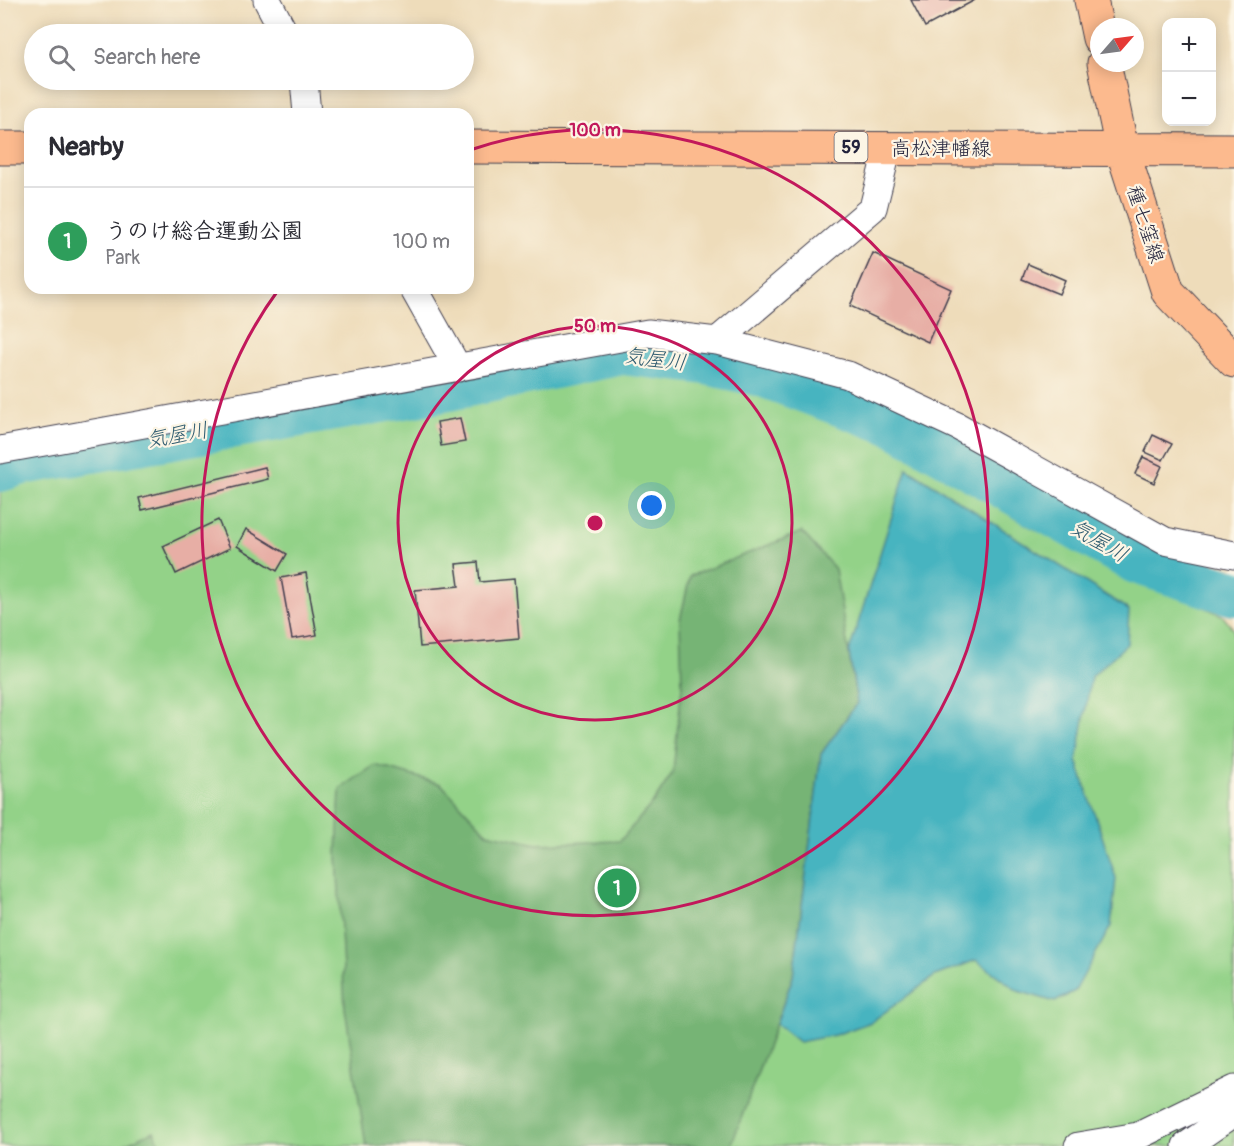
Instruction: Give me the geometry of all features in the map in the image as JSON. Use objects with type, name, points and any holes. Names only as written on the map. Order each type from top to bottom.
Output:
[{"type":"main road","points":[[1091,0],[1095,18]]},
{"type":"main road","name":"種七窪線","points":[[1106,72],[1122,149],[1168,292],[1234,361]]},
{"type":"main road","name":"高松津幡線","points":[[474,147],[1234,150]]},
{"type":"main road","points":[[0,148],[24,148]]},
{"type":"street","points":[[267,0],[280,24]]},
{"type":"street","points":[[305,90],[306,108]]},
{"type":"street","points":[[717,341],[873,208],[888,147]]},
{"type":"street","points":[[416,294],[458,368]]},
{"type":"street","points":[[0,450],[648,333],[717,341],[848,375],[957,426],[1165,541],[1234,555]]},
{"type":"street","points":[[1078,1146],[1138,1136],[1234,1089]]},
{"type":"street","points":[[1186,1146],[1234,1113]]},
{"type":"green space","points":[[622,365],[762,388],[856,422],[1034,529],[1222,615],[1234,630],[1234,1146],[0,1146],[0,489],[21,482],[446,402]]},
{"type":"green space","points":[[802,532],[835,569],[857,703],[821,754],[793,977],[731,1146],[366,1146],[345,1008],[337,854],[340,789],[375,765],[441,784],[487,833],[537,844],[620,841],[655,800],[673,772],[682,686],[680,620],[690,576]]},
{"type":"green space","points":[[154,1131],[160,1146],[120,1146]]},
{"type":"water","points":[[907,468],[1129,610],[1127,644],[1091,677],[1077,761],[1116,878],[1111,926],[1075,991],[1055,1002],[1018,991],[976,960],[935,976],[871,1022],[835,1035],[799,1042],[776,1024],[793,977],[821,754],[857,703],[849,652]]},
{"type":"building","points":[[911,0],[975,0],[925,27]]},
{"type":"building","points":[[873,253],[951,289],[928,342],[850,306]]},
{"type":"building","points":[[1028,264],[1065,280],[1059,294],[1022,279]]},
{"type":"building","points":[[460,418],[465,442],[441,446],[437,422]]},
{"type":"building","points":[[1153,435],[1172,444],[1163,460],[1145,452]]},
{"type":"building","points":[[1143,457],[1162,466],[1154,483],[1135,474]]},
{"type":"building","points":[[265,467],[268,479],[142,510],[139,498]]},
{"type":"building","points":[[218,520],[230,548],[176,574],[163,546]]},
{"type":"building","points":[[246,529],[287,554],[277,571],[237,546]]},
{"type":"building","points":[[478,562],[480,582],[514,579],[519,638],[420,647],[415,590],[459,586],[456,564]]},
{"type":"building","points":[[306,573],[317,635],[292,639],[281,578]]},
{"type":"waterway","name":"気屋川","points":[[0,469],[22,462],[444,389],[622,352],[706,362],[762,374],[893,423],[1136,561],[1233,593]]},
{"type":"place","name":"うのけ総合運動公園","points":[[617,888]]}]
